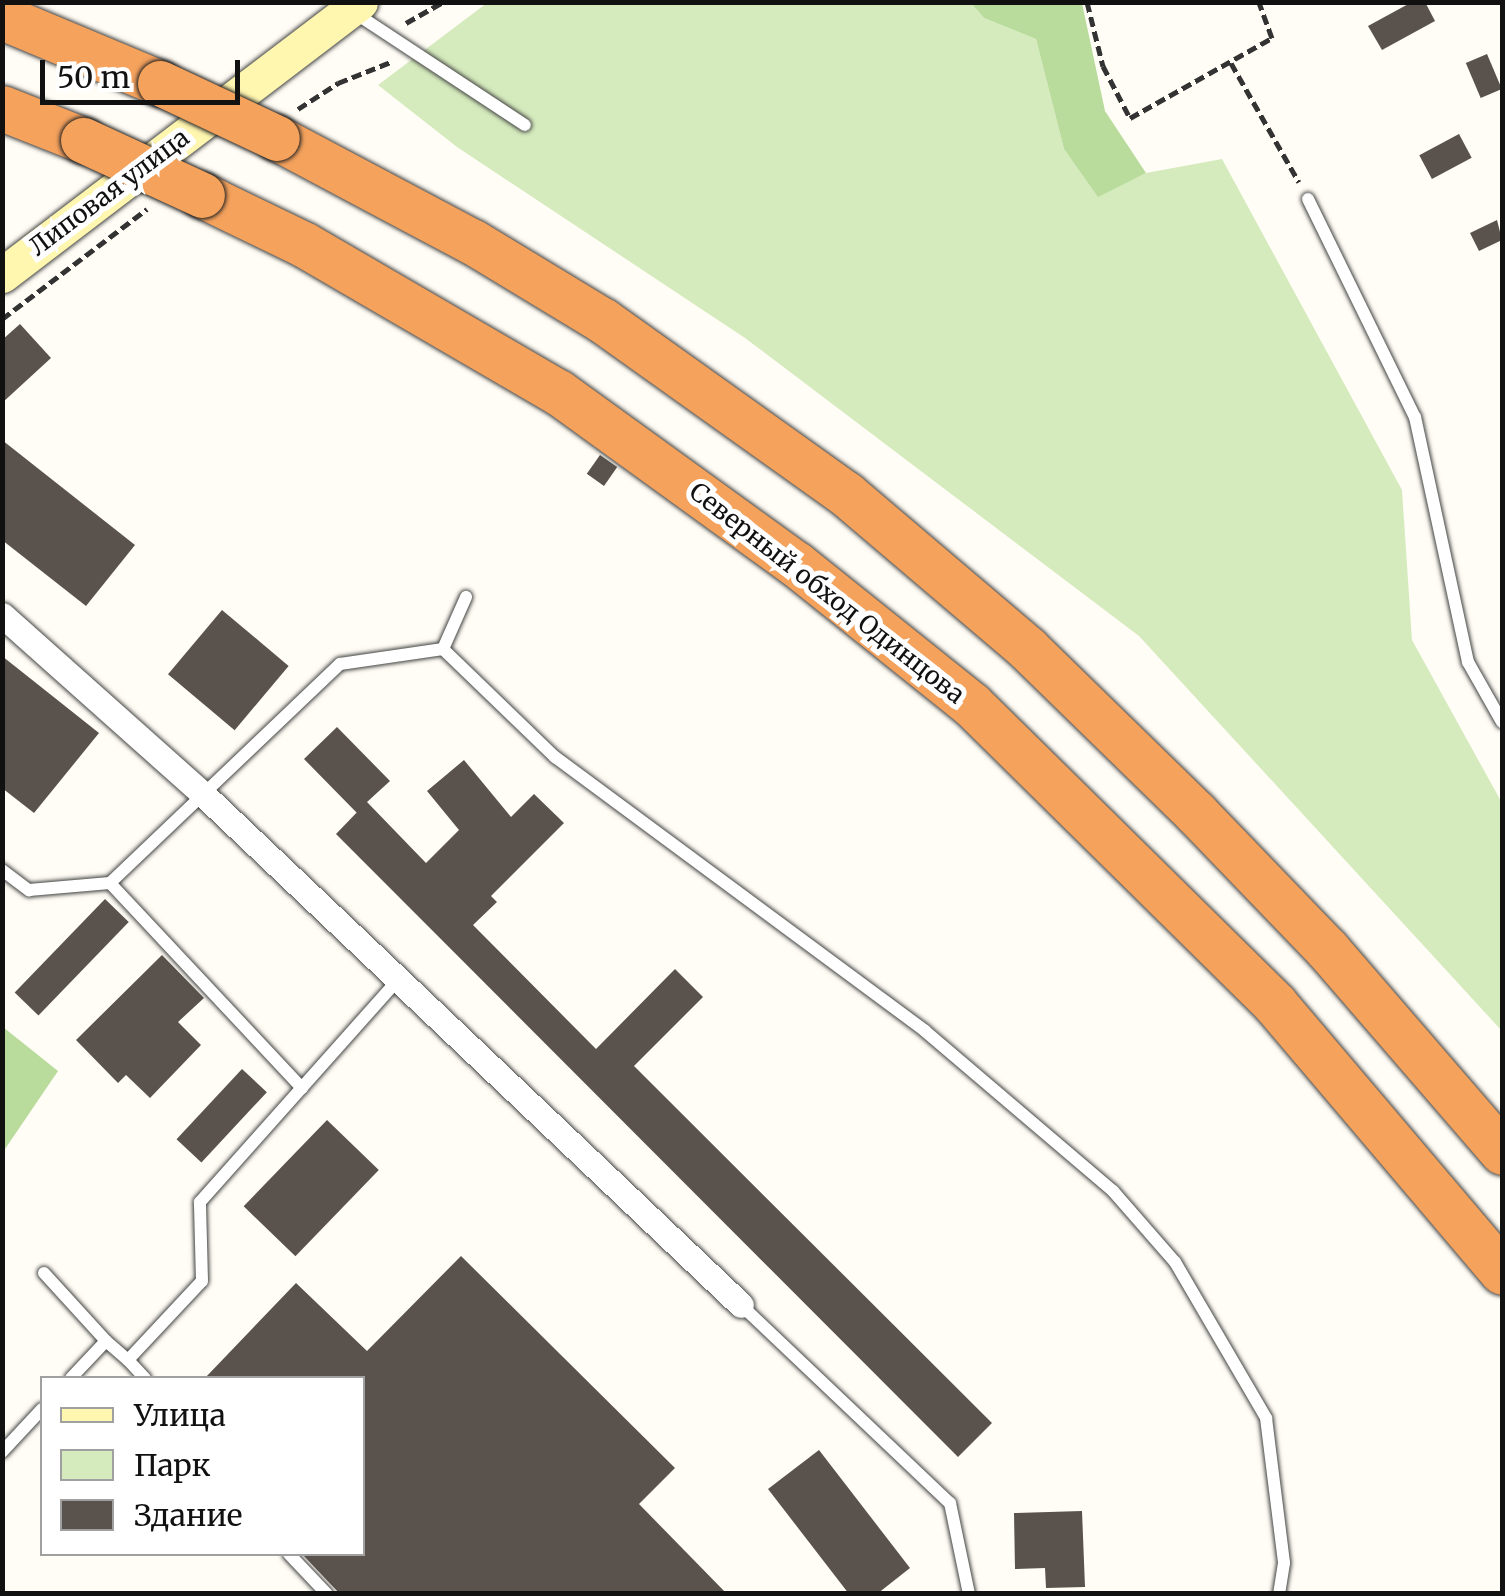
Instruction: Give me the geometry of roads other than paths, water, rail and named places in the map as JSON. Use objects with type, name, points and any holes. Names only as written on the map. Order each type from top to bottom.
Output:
[{"type":"highway","points":[[2,17],[160,83],[283,126],[602,320],[846,494],[1028,649],[1196,814],[1327,949],[1502,1152]]},
{"type":"highway","name":"Северный обход Одинцова","points":[[2,108],[83,140],[182,197],[305,245],[558,392],[796,564],[971,704],[1276,1004],[1502,1272]]},
{"type":"street","name":"Липовая улица","points":[[2,275],[355,6]]},
{"type":"street","points":[[2,614],[206,796],[741,1305]]},
{"type":"lane","points":[[355,6],[398,42],[525,125]]},
{"type":"lane","points":[[1308,199],[1415,417],[1468,662],[1502,722]]},
{"type":"lane","points":[[443,649],[466,597]]},
{"type":"lane","points":[[2,870],[29,890],[110,883],[206,796],[340,664],[443,649]]},
{"type":"lane","points":[[443,649],[555,757],[925,1031],[1113,1191],[1175,1262],[1266,1418],[1284,1563],[1278,1594]]},
{"type":"lane","points":[[110,883],[302,1088]]},
{"type":"lane","points":[[128,1360],[202,1281],[200,1202],[398,979]]},
{"type":"lane","points":[[44,1273],[143,1376]]},
{"type":"lane","points":[[741,1305],[950,1504],[969,1594]]},
{"type":"lane","points":[[73,1376],[106,1340]]},
{"type":"lane","points":[[2,1452],[40,1411]]},
{"type":"lane","points":[[291,1556],[327,1594]]}]
